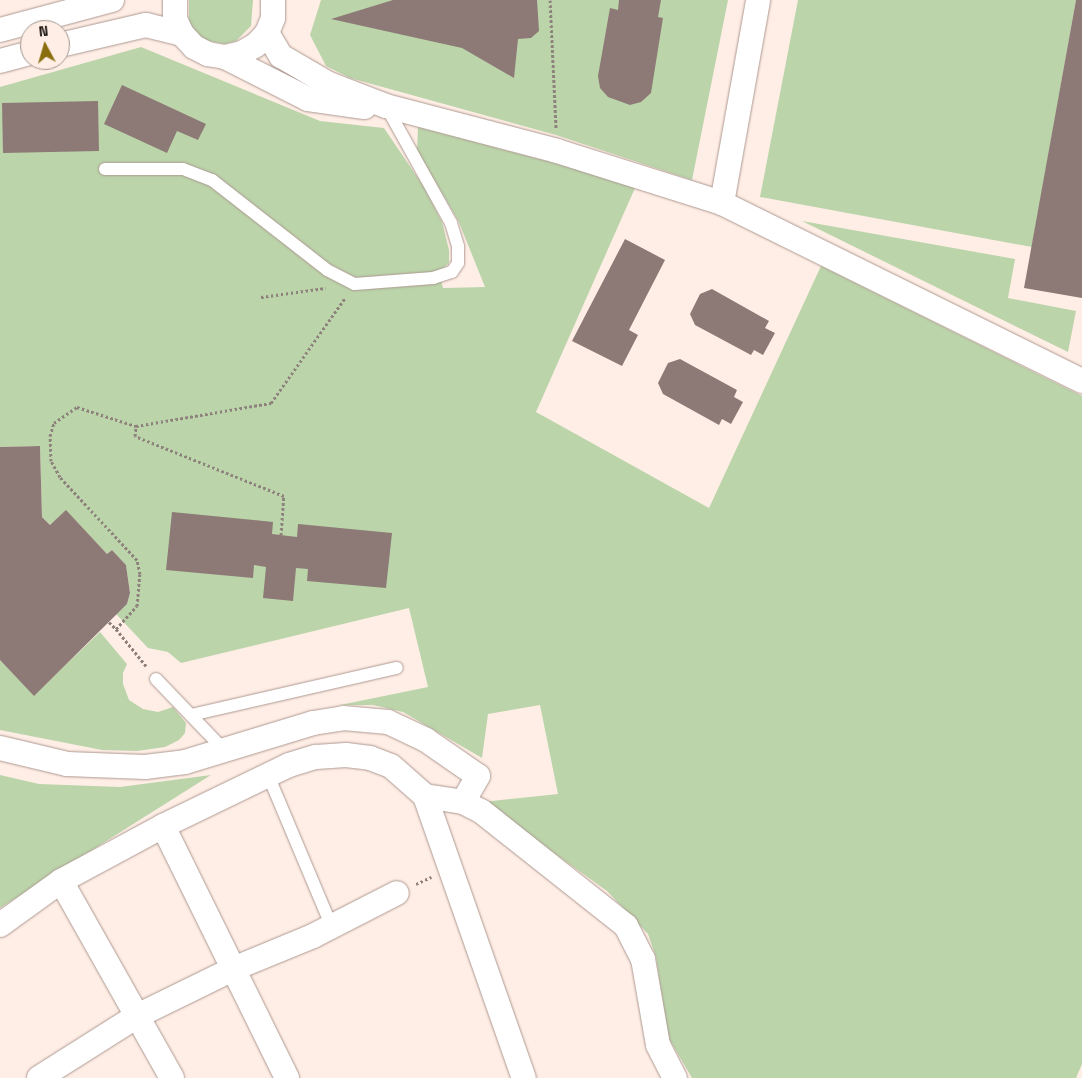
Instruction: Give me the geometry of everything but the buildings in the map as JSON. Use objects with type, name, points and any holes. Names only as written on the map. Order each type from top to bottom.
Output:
[{"type":"street","points":[[0,30],[112,0]]},
{"type":"street","points":[[175,0],[176,19],[182,34],[194,46],[208,54],[225,56],[242,53],[256,45],[267,33],[273,18],[273,0]]},
{"type":"street","points":[[722,203],[758,0]]},
{"type":"street","points":[[70,43],[146,24],[182,34]]},
{"type":"street","points":[[267,33],[281,56],[303,71],[386,106],[557,151],[722,203],[1082,380]]},
{"type":"street","points":[[0,61],[20,56]]},
{"type":"street","points":[[225,56],[308,99],[344,106],[386,106]]},
{"type":"street","points":[[0,748],[67,764],[107,767],[177,763],[225,751],[313,724],[343,718],[388,722],[426,740],[478,776],[463,802]]},
{"type":"street","points":[[0,925],[61,882],[163,826],[268,775],[316,757],[346,755],[370,758],[391,766],[425,796],[452,867],[524,1078]]},
{"type":"street","points":[[425,796],[463,802],[481,811],[626,926],[643,959],[658,1045],[675,1078]]},
{"type":"street","points":[[163,826],[286,1078]]},
{"type":"street","points":[[61,882],[172,1078]]},
{"type":"street","points":[[39,1078],[137,1016],[233,969],[332,927],[397,893]]},
{"type":"lane","points":[[105,169],[183,169],[212,180],[328,270],[355,284],[433,278],[452,272],[458,263],[458,246],[451,223],[386,106]]},
{"type":"lane","points":[[191,715],[397,668]]},
{"type":"lane","points":[[156,679],[225,751]]},
{"type":"lane","points":[[268,775],[332,927]]},
{"type":"path","points":[[550,0],[557,151]]},
{"type":"path","points":[[261,297],[355,284]]},
{"type":"path","points":[[116,629],[137,606],[140,582],[136,560],[60,477],[51,461],[50,436],[54,423],[77,407],[136,426],[271,403],[355,284]]},
{"type":"path","points":[[136,426],[135,436],[284,496],[281,535]]},
{"type":"path","points":[[109,622],[156,679]]},
{"type":"path","points":[[397,893],[452,867]]},
{"type":"green space","points":[[189,0],[253,0],[251,26],[236,41],[225,44],[204,40],[189,25]]},
{"type":"green space","points":[[321,0],[728,0],[692,180],[556,135],[350,78],[326,66],[310,35]]},
{"type":"green space","points":[[798,0],[1076,0],[1032,247],[760,197]]},
{"type":"green space","points":[[141,47],[320,121],[384,128],[424,187],[442,222],[449,250],[449,263],[439,272],[443,288],[485,287],[458,220],[417,151],[418,127],[612,178],[635,188],[536,412],[709,508],[821,266],[1082,396],[1082,1064],[1076,1078],[692,1078],[668,1037],[656,957],[648,934],[607,891],[483,802],[558,794],[540,705],[488,714],[482,758],[403,712],[373,705],[340,705],[428,687],[409,608],[181,663],[168,652],[148,648],[116,614],[127,604],[130,593],[126,565],[112,550],[107,554],[66,511],[50,525],[42,517],[40,446],[0,447],[0,87],[60,70],[70,70],[70,67]]},
{"type":"green space","points":[[802,221],[1015,259],[1008,298],[1076,311],[1068,352]]},
{"type":"green space","points":[[100,632],[127,664],[123,673],[123,684],[129,700],[143,709],[158,712],[173,707],[186,723],[185,733],[179,740],[165,747],[137,751],[102,750],[0,730],[0,660],[34,695]]},
{"type":"green space","points":[[0,775],[39,784],[120,787],[211,775],[0,908]]}]
